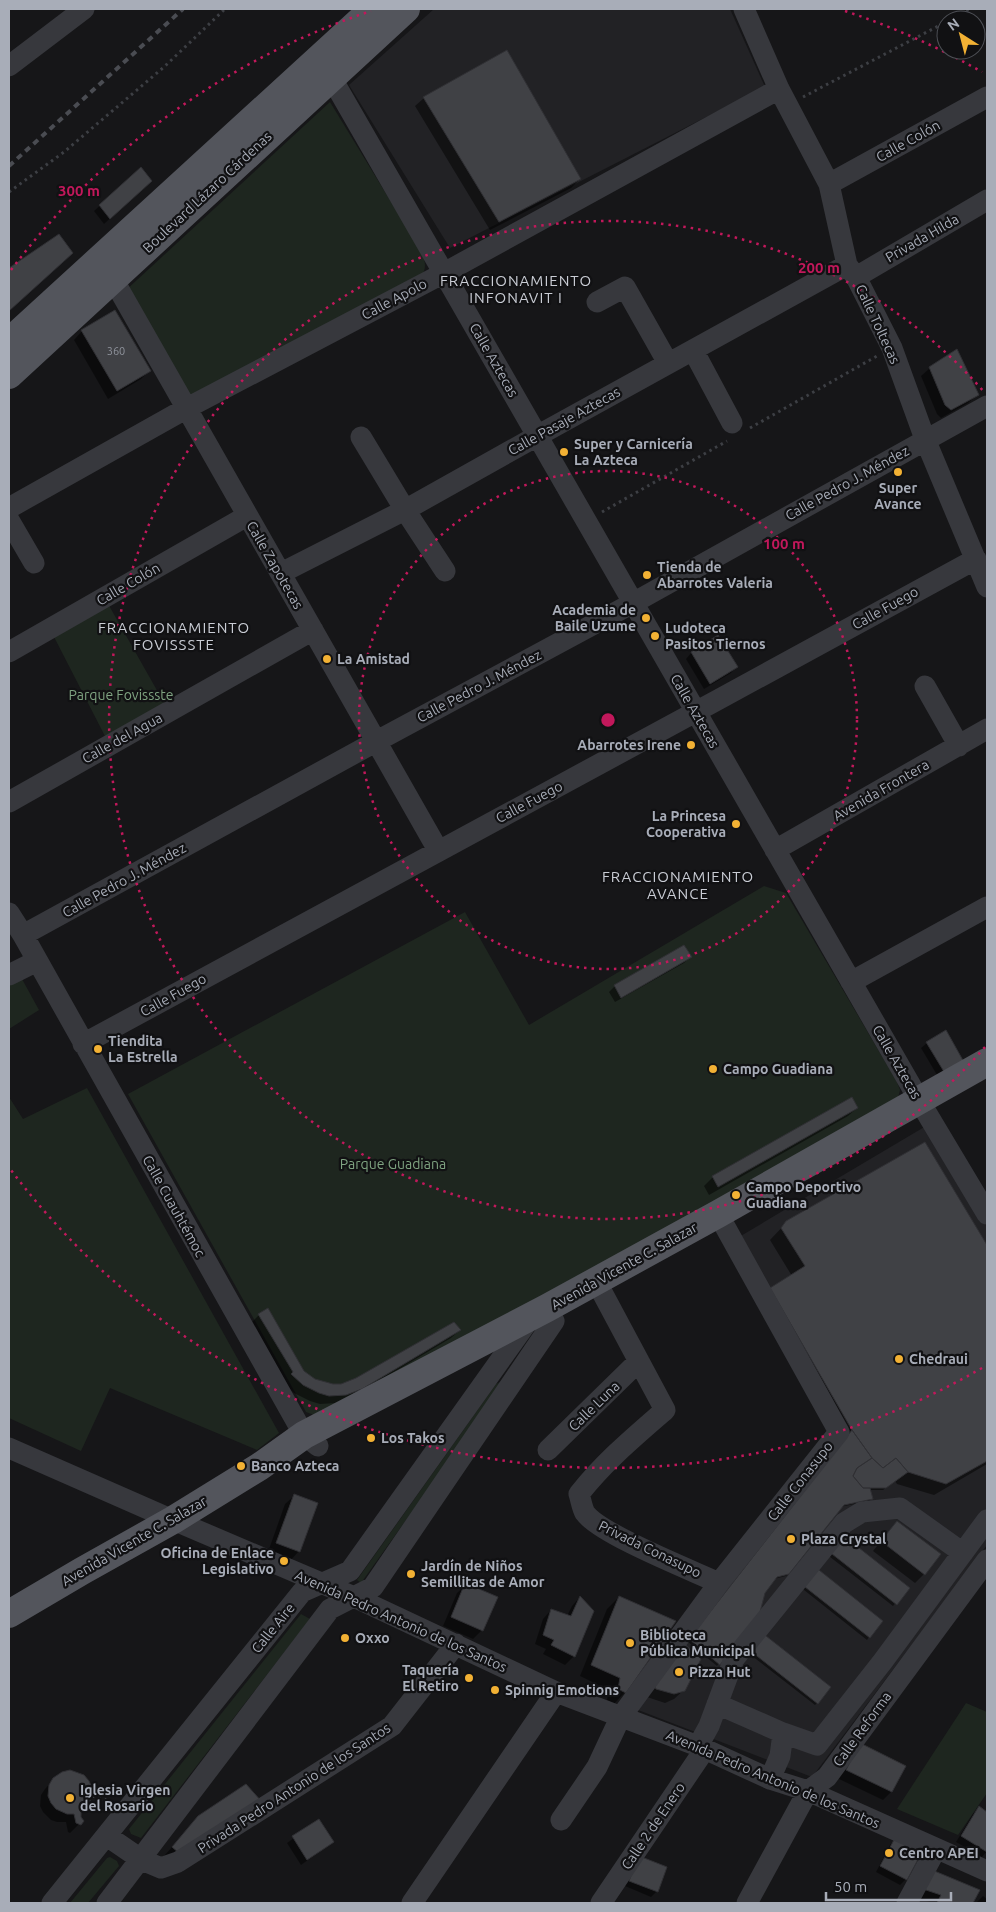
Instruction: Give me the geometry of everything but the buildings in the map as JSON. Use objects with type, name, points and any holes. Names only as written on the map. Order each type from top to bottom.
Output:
[{"type":"main road","name":"Boulevard Lázaro Cárdenas","points":[[9,342],[373,9]]},
{"type":"main road","name":"Boulevard Lázaro Cárdenas","points":[[9,375],[406,9]]},
{"type":"main road","name":"Avenida Vicente C. Salazar","points":[[311,1441],[721,1221],[922,1106],[987,1062]]},
{"type":"main road","name":"Avenida Vicente C. Salazar","points":[[922,1106],[987,1078]]},
{"type":"main road","name":"Avenida Vicente C. Salazar","points":[[9,1614],[173,1520],[259,1467],[512,1344],[544,1315]]},
{"type":"street","points":[[9,66],[84,9]]},
{"type":"street","name":"Calle Toltecas","points":[[744,9],[783,97],[829,184],[851,271],[892,348],[925,439],[987,587]]},
{"type":"street","name":"Calle Aztecas","points":[[331,77],[922,1106],[987,1214]]},
{"type":"street","name":"Calle Apolo","points":[[9,508],[188,408],[783,97]]},
{"type":"street","name":"Calle Colón","points":[[829,184],[987,97]]},
{"type":"street","name":"Privada Hilda","points":[[851,271],[987,200]]},
{"type":"street","name":"Calle Pasaje Aztecas","points":[[281,573],[405,510],[668,363],[851,271]]},
{"type":"street","name":"Calle Zapotecas","points":[[113,279],[438,850]]},
{"type":"street","points":[[597,302],[625,287],[668,363]]},
{"type":"street","points":[[693,350],[732,423]]},
{"type":"street","name":"Calle Pedro J. Méndez","points":[[23,935],[633,603],[987,406]]},
{"type":"street","points":[[361,437],[445,571]]},
{"type":"street","name":"Calle Colón","points":[[9,652],[247,516]]},
{"type":"street","points":[[9,520],[34,563]]},
{"type":"street","name":"Calle Fuego","points":[[83,1044],[438,850],[696,713],[976,559]]},
{"type":"street","name":"Calle del Agua","points":[[9,802],[313,630]]},
{"type":"street","points":[[924,686],[958,746]]},
{"type":"street","name":"Avenida Frontera","points":[[775,850],[987,729]]},
{"type":"street","points":[[851,982],[987,907]]},
{"type":"street","points":[[9,913],[37,961],[9,975]]},
{"type":"street","name":"Calle Cuauhtémoc","points":[[37,961],[311,1441]]},
{"type":"street","name":"Calle Conasupo","points":[[561,1820],[597,1767],[620,1718],[719,1583],[839,1432],[721,1221]]},
{"type":"street","name":"Privada Conasupo","points":[[599,1288],[665,1410],[593,1475],[579,1494],[584,1512],[596,1523],[616,1535],[719,1583]]},
{"type":"street","points":[[107,1903],[142,1860],[330,1609],[373,1587],[544,1315]]},
{"type":"street","name":"Calle Aire","points":[[52,1903],[302,1592],[350,1571],[512,1344]]},
{"type":"street","name":"Calle Luna","points":[[548,1450],[639,1361]]},
{"type":"street","name":"Avenida Pedro Antonio de los Santos","points":[[9,1448],[354,1597],[556,1692],[702,1748],[770,1779],[808,1791],[987,1872]]},
{"type":"street","name":"Calle 2 de Enero","points":[[601,1903],[702,1748],[734,1660],[844,1523],[862,1512],[900,1508],[963,1553]]},
{"type":"street","points":[[717,1704],[783,1733],[817,1745],[883,1661],[987,1520]]},
{"type":"street","name":"Calle Reforma","points":[[747,1903],[808,1791],[827,1777],[986,1563]]},
{"type":"street","name":"Privada Pedro Antonio de los Santos","points":[[107,1836],[142,1860],[161,1868],[178,1862],[392,1726],[456,1644]]},
{"type":"street","points":[[412,1903],[556,1692]]},
{"type":"street","points":[[770,1779],[780,1756],[783,1733]]},
{"type":"street","points":[[907,1903],[936,1849]]},
{"type":"path","points":[[9,192],[71,146],[164,67],[225,9]]},
{"type":"path","points":[[783,97],[936,27]]},
{"type":"path","points":[[92,1796],[103,1798]]},
{"type":"shaded area","points":[[434,9],[730,9],[765,87],[450,248],[349,85]]},
{"type":"shaded area","points":[[926,1126],[987,1227],[987,1545],[812,1777],[633,1708],[848,1429],[739,1237]]},
{"type":"green space","points":[[330,102],[421,251],[425,264],[422,276],[188,398],[125,291]]},
{"type":"green space","name":"Parque Fovissste","points":[[107,602],[167,708],[108,742],[51,631]]},
{"type":"green space","name":"Parque Guadiana","points":[[764,886],[786,893],[897,1082],[900,1090],[898,1098],[893,1104],[319,1417],[306,1412],[128,1094],[465,912],[529,1025]]},
{"type":"green space","points":[[22,979],[39,1010],[9,1029],[9,985]]},
{"type":"green space","points":[[87,1088],[279,1433],[257,1450],[110,1388],[81,1451],[9,1418],[9,1097],[23,1119]]},
{"type":"green space","points":[[507,1379],[361,1583],[357,1580],[496,1384]]},
{"type":"green space","points":[[301,1614],[310,1619],[141,1838],[131,1834],[129,1829]]},
{"type":"green space","points":[[966,1703],[987,1712],[987,1793],[958,1835],[897,1809]]},
{"type":"green space","points":[[110,1857],[117,1861],[119,1866],[88,1903],[70,1903],[107,1858]]},
{"type":"railway","points":[[9,166],[183,9]]},
{"type":"place","name":"Super y Carnicería La Azteca","points":[[564,452]]},
{"type":"place","name":"Super Avance","points":[[898,472]]},
{"type":"place","name":"Tienda de Abarrotes Valeria","points":[[647,575]]},
{"type":"place","name":"Academia de Baile Uzume","points":[[646,618]]},
{"type":"place","name":"Ludoteca Pasitos Tiernos","points":[[655,636]]},
{"type":"place","name":"La Amistad","points":[[327,659]]},
{"type":"place","name":"Abarrotes Irene","points":[[691,745]]},
{"type":"place","name":"La Princesa Cooperativa","points":[[736,824]]},
{"type":"place","name":"Tiendita La Estrella","points":[[98,1049]]},
{"type":"place","name":"Campo Guadiana","points":[[713,1069]]},
{"type":"place","name":"Campo Deportivo Guadiana","points":[[736,1195]]},
{"type":"place","name":"Chedraui","points":[[899,1359]]},
{"type":"place","name":"Los Takos","points":[[371,1438]]},
{"type":"place","name":"Banco Azteca","points":[[241,1466]]},
{"type":"place","name":"Plaza Crystal","points":[[791,1539]]},
{"type":"place","name":"Oficina de Enlace Legislativo","points":[[284,1561]]},
{"type":"place","name":"Jardín de Niños Semillitas de Amor","points":[[411,1574]]},
{"type":"place","name":"Oxxo","points":[[345,1638]]},
{"type":"place","name":"Biblioteca Pública Municipal","points":[[630,1643]]},
{"type":"place","name":"Pizza Hut","points":[[679,1672]]},
{"type":"place","name":"Taquería El Retiro","points":[[469,1678]]},
{"type":"place","name":"Spinnig Emotions","points":[[495,1690]]},
{"type":"place","name":"Iglesia Virgen del Rosario","points":[[70,1798]]},
{"type":"place","name":"Centro APEI","points":[[889,1853]]},
{"type":"district","name":"FRACCIONAMIENTO INFONAVIT I","points":[[516,290]]},
{"type":"district","name":"FRACCIONAMIENTO FOVISSSTE","points":[[174,636]]},
{"type":"district","name":"FRACCIONAMIENTO AVANCE","points":[[678,886]]}]
